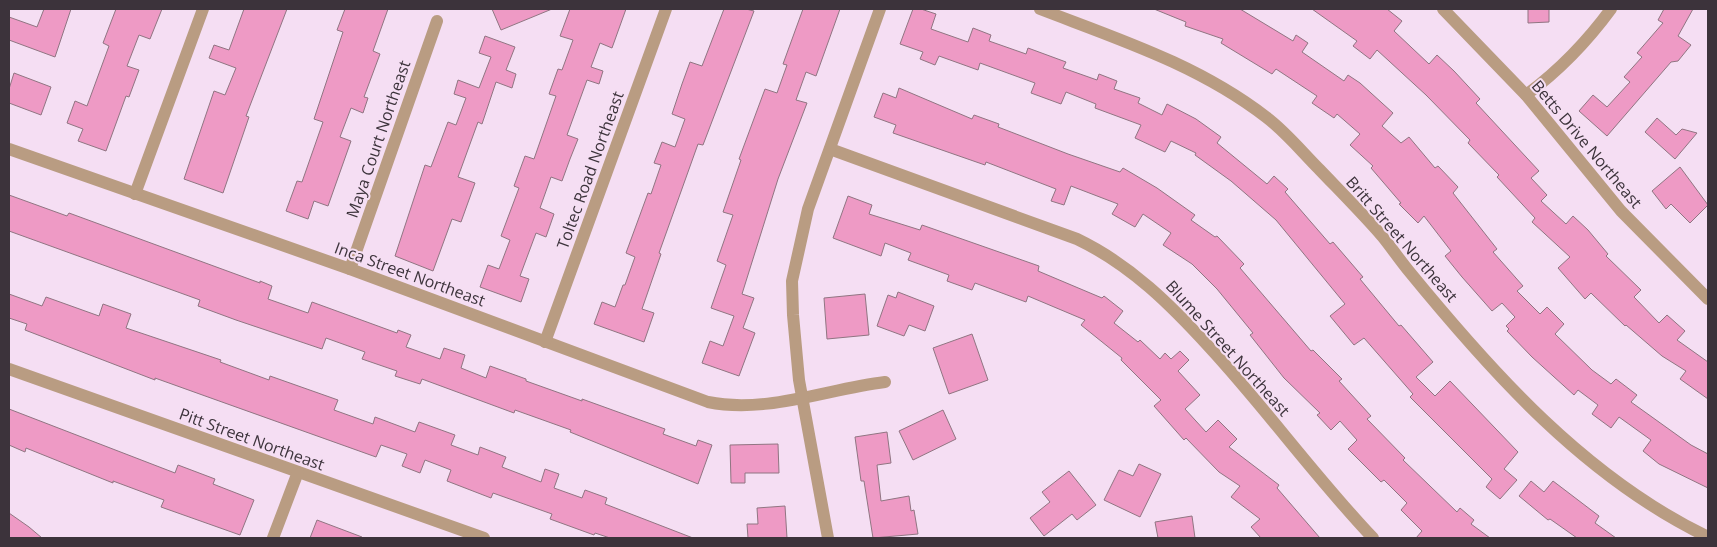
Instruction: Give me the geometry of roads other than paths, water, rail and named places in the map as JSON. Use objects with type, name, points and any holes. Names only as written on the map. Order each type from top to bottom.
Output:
[{"type":"street","points":[[135,194],[203,9]]},
{"type":"street","name":"Toltec Road Northeast","points":[[545,342],[666,9]]},
{"type":"street","points":[[828,538],[802,398],[793,315],[792,281],[808,208],[880,9]]},
{"type":"street","name":"Britt Street Northeast","points":[[1040,9],[1165,58],[1232,93],[1268,118],[1294,142],[1381,235],[1408,271],[1494,370],[1552,429],[1586,459],[1628,489],[1708,537]]},
{"type":"street","name":"Betts Drive Northeast","points":[[1443,9],[1526,95],[1621,211],[1708,299]]},
{"type":"street","points":[[1526,95],[1556,73],[1577,52],[1611,9]]},
{"type":"street","name":"Maya Court Northeast","points":[[350,269],[437,21]]},
{"type":"street","name":"Blume Street Northeast","points":[[830,148],[1077,239],[1102,251],[1136,275],[1168,303],[1229,369],[1373,538]]},
{"type":"street","name":"Inca Street Northeast","points":[[9,149],[350,269],[708,402],[725,406],[743,406],[802,398],[884,382]]},
{"type":"street","name":"Pitt Street Northeast","points":[[9,369],[484,538]]},
{"type":"street","points":[[273,538],[298,472]]}]
